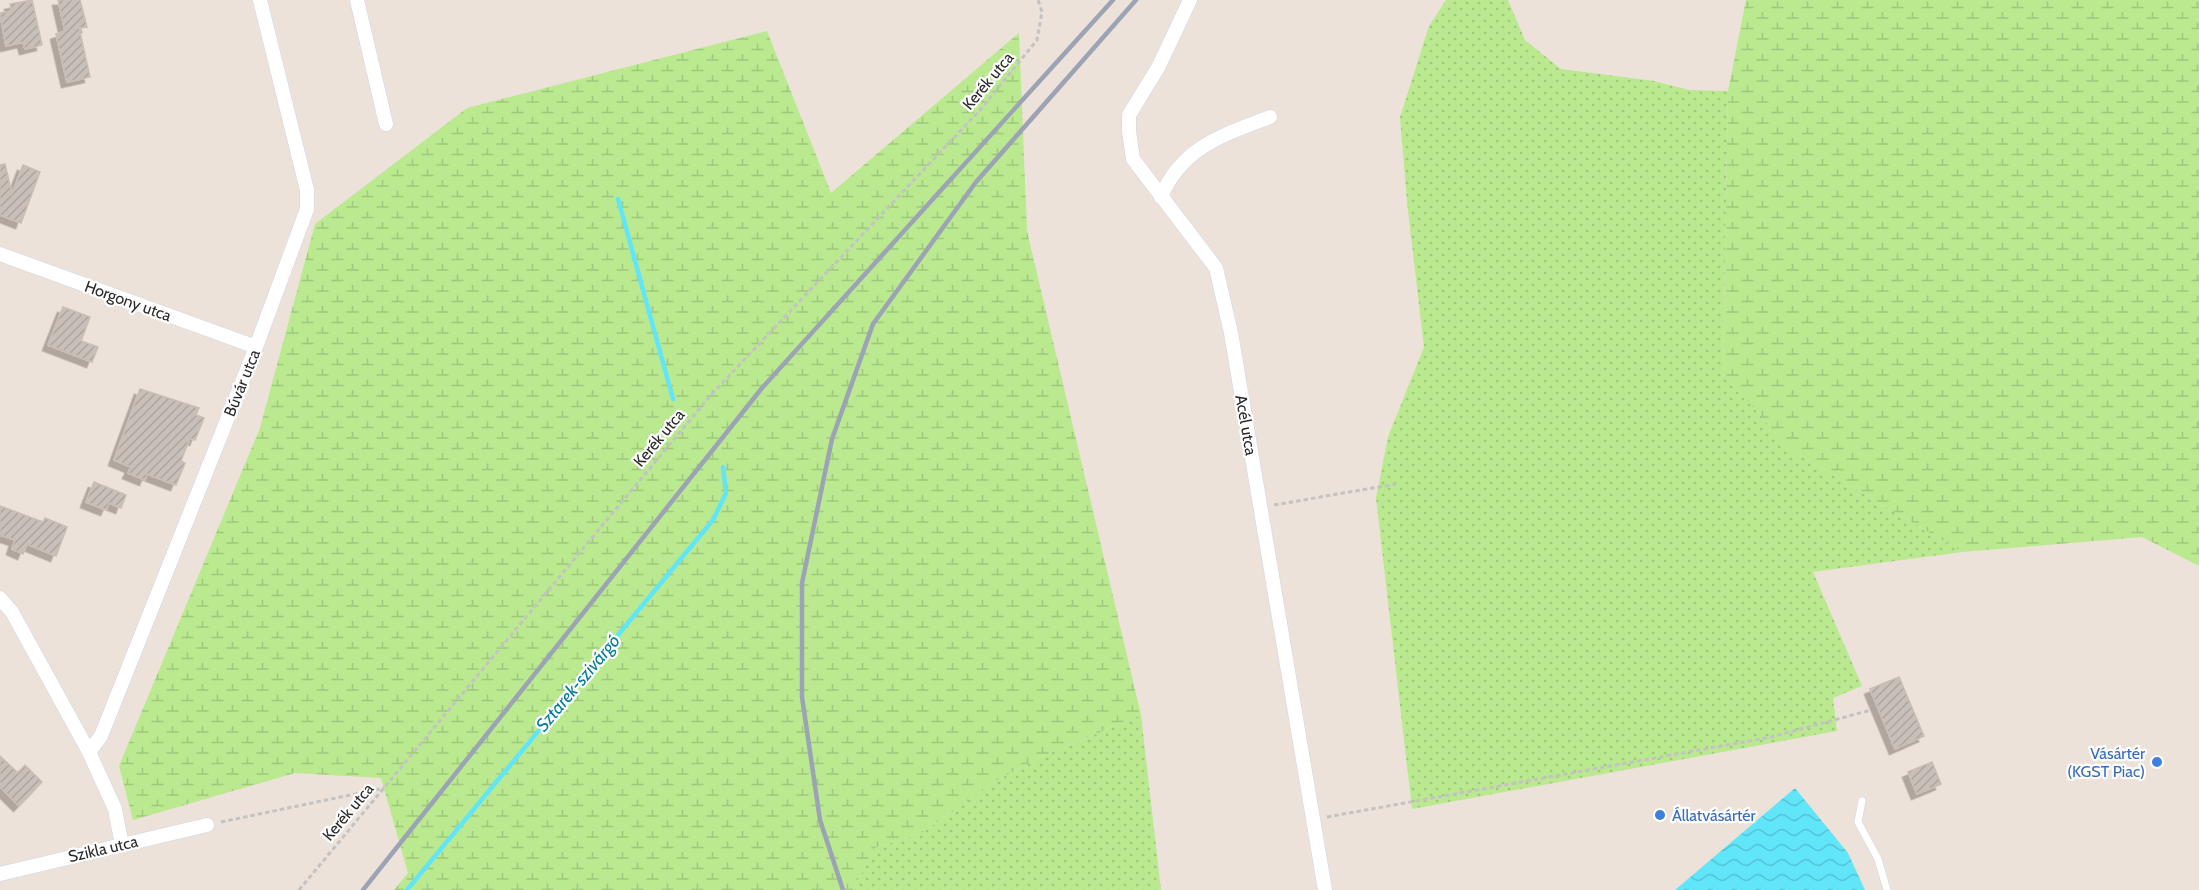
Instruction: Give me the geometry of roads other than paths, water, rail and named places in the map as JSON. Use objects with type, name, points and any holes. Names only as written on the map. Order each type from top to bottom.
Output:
[{"type":"street","name":"Búvár utca","points":[[89,752],[101,736],[256,347],[307,210],[307,190],[260,0]]},
{"type":"street","points":[[357,0],[386,124]]},
{"type":"street","name":"Acél utca","points":[[1190,0],[1159,66],[1129,115],[1128,131],[1133,159],[1216,268],[1229,325],[1325,890]]},
{"type":"street","points":[[1161,197],[1182,166],[1203,144],[1269,117]]},
{"type":"street","name":"Horgony utca","points":[[0,254],[256,347]]},
{"type":"street","points":[[0,598],[12,612],[89,752],[115,809],[122,845]]},
{"type":"street","name":"Szikla utca","points":[[0,874],[207,825]]},
{"type":"lane","points":[[1862,801],[1858,822],[1878,859],[1887,890]]},
{"type":"water","points":[[1795,788],[1848,853],[1865,890],[1675,890]]},
{"type":"waterway","name":"Sztarek-szivárgó","points":[[618,199],[673,399]]},
{"type":"waterway","name":"Sztarek-szivárgó","points":[[407,890],[713,520],[726,493],[723,467]]},
{"type":"railway","points":[[363,890],[762,388],[1113,0]]},
{"type":"railway","points":[[843,890],[820,820],[802,697],[802,583],[832,439],[873,324],[976,182],[1136,0]]},
{"type":"place","name":"Vásártér (KGST Piac)","points":[[2157,762]]},
{"type":"place","name":"Állatvásártér","points":[[1660,815]]}]
